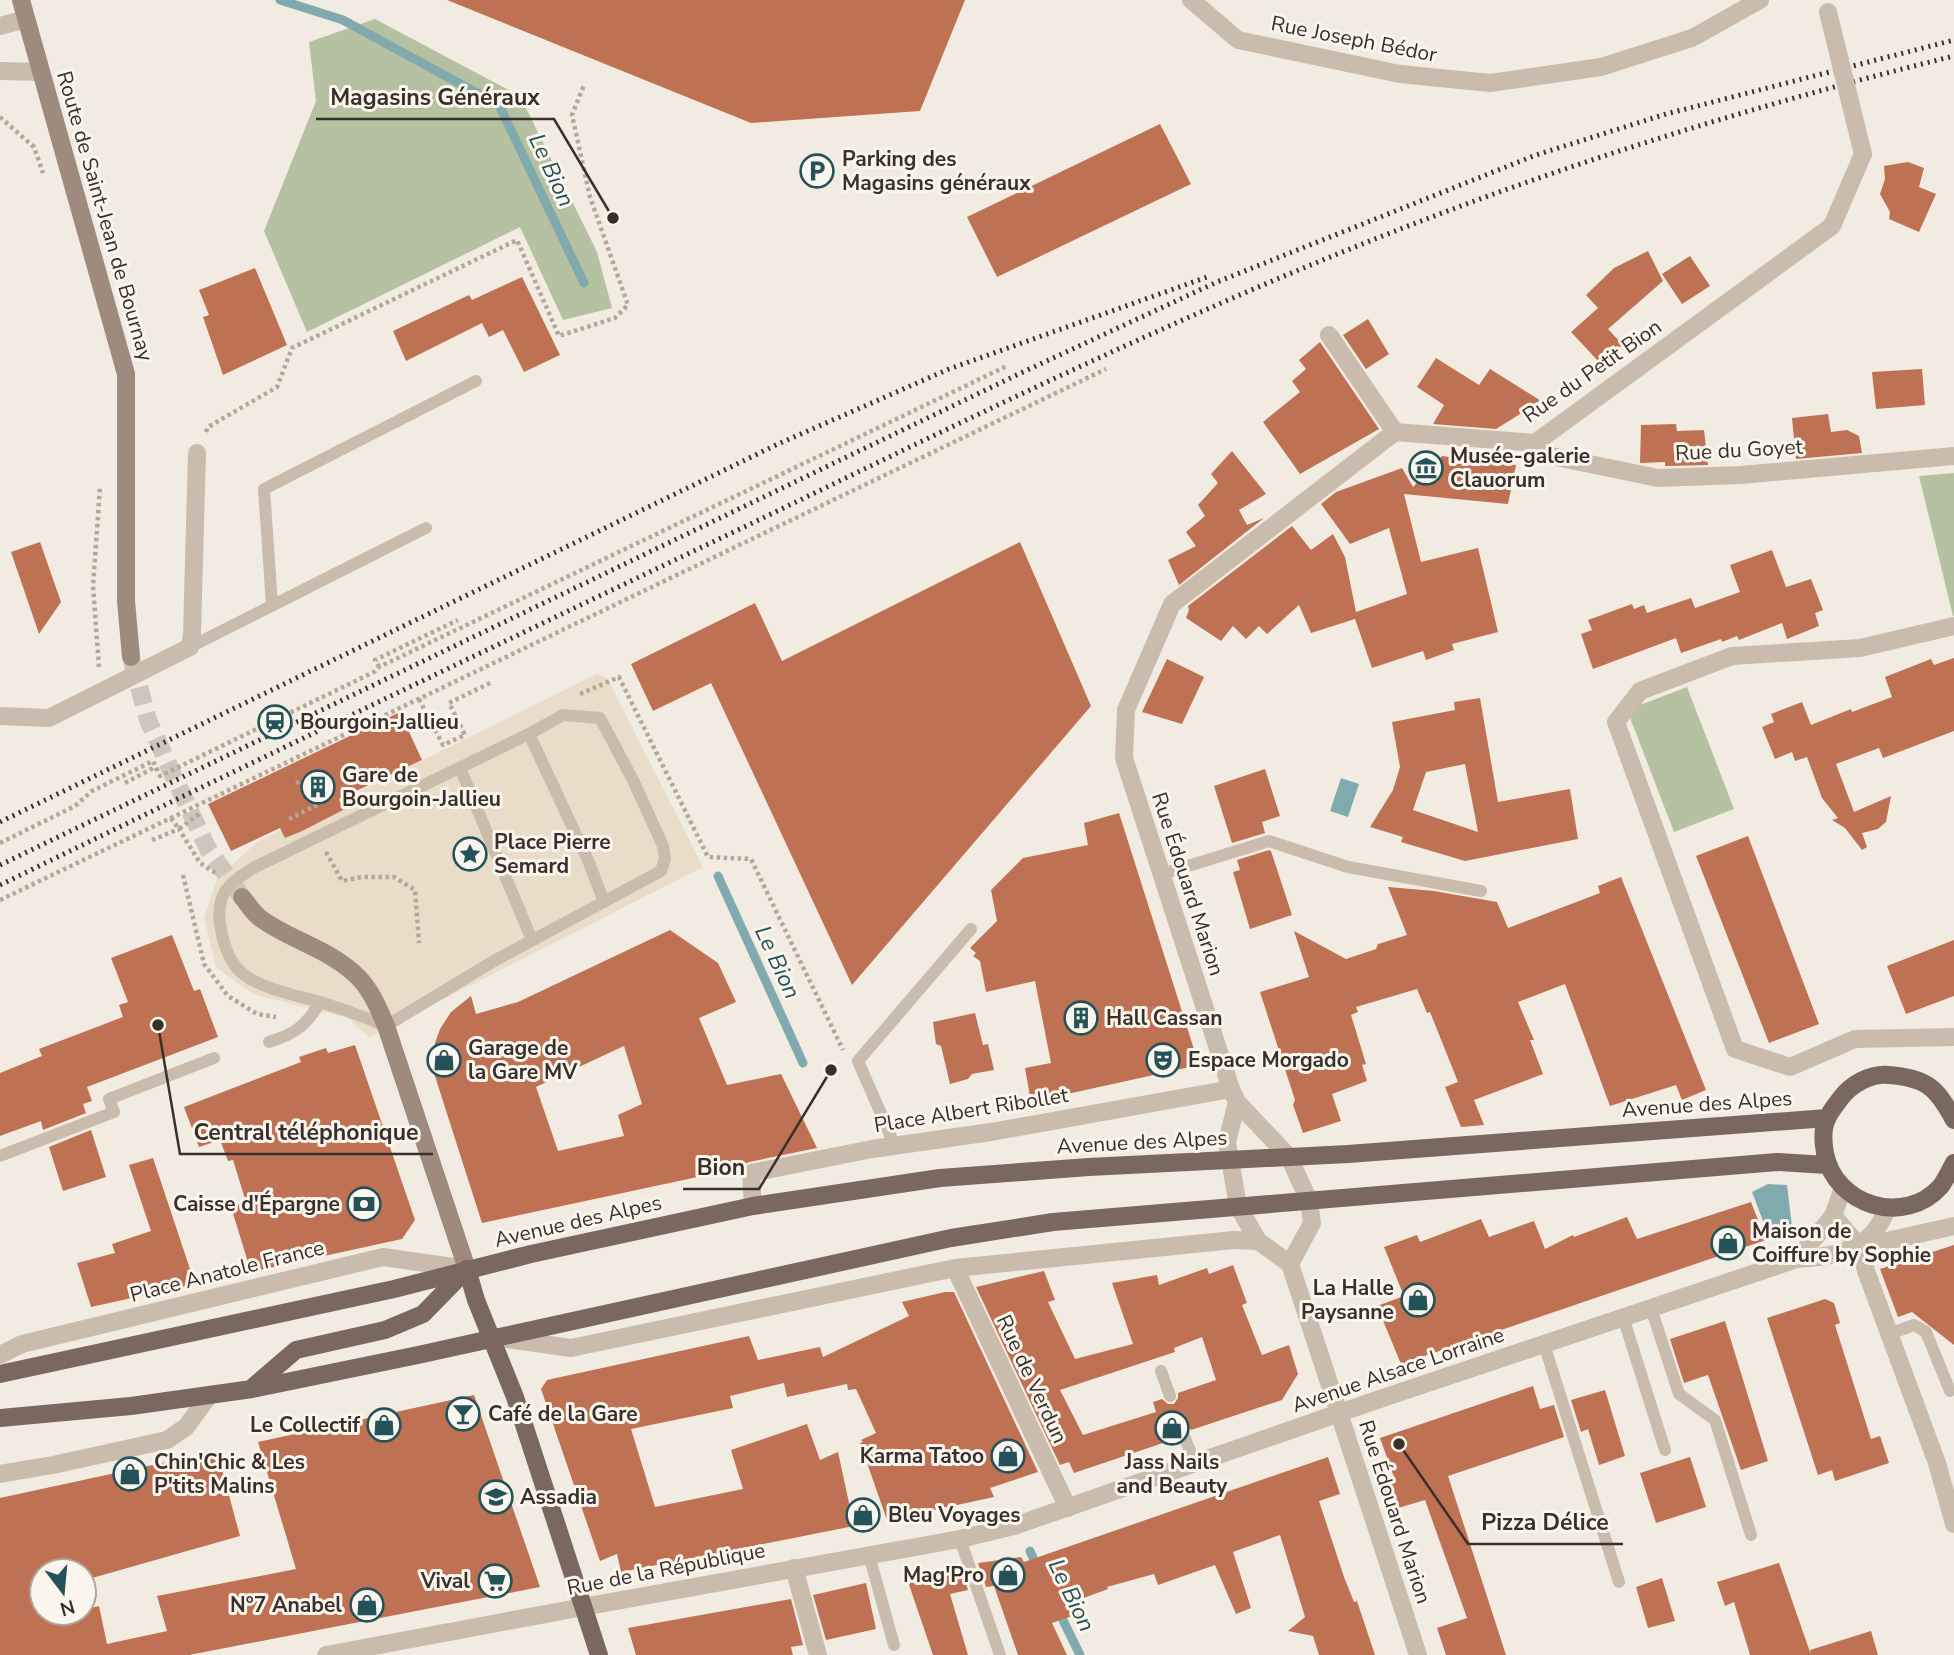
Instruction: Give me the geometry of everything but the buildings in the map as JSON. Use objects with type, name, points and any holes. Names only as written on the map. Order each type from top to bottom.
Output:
[{"type":"main road","name":"Route de Saint-Jean de Bournay","points":[[21,0],[126,374],[126,601],[131,657]]},
{"type":"main road","points":[[242,897],[259,918],[326,953],[349,969],[375,1000],[386,1026],[476,1300],[515,1398],[598,1655]]},
{"type":"main road","points":[[1954,1120],[1947,1096],[1913,1077],[1879,1074],[1848,1088],[1827,1118],[1823,1142],[1827,1165],[1843,1188],[1863,1202],[1886,1208],[1916,1203],[1940,1186],[1954,1163]]},
{"type":"main road","name":"Avenue des Alpes","points":[[0,1374],[394,1289],[467,1269],[753,1206],[940,1178],[1289,1157],[1827,1118]]},
{"type":"main road","points":[[0,1418],[208,1397],[252,1389],[951,1238],[1053,1222],[1777,1163],[1827,1165]]},
{"type":"main road","points":[[252,1389],[296,1350],[385,1330],[423,1314],[467,1269]]},
{"type":"street","name":"Rue Joseph Bédor","points":[[1191,0],[1238,40],[1400,74],[1490,83],[1601,68],[1692,38],[1760,0]]},
{"type":"street","name":"Rue du Petit Bion","points":[[1395,432],[1535,443],[1832,226],[1863,154],[1827,6]]},
{"type":"street","points":[[0,26],[26,19]]},
{"type":"street","points":[[0,71],[41,72]]},
{"type":"street","points":[[1329,335],[1395,432]]},
{"type":"street","name":"Rue Édouard Marion","points":[[1395,432],[1172,604],[1126,710],[1124,758],[1234,1096],[1289,1157],[1309,1201],[1312,1223],[1290,1264],[1418,1655]]},
{"type":"street","name":"Rue du Goyet","points":[[1535,443],[1546,455],[1658,478],[1741,475],[1954,457]]},
{"type":"street","points":[[0,716],[49,718],[190,647],[197,453]]},
{"type":"street","points":[[1954,626],[1860,648],[1732,656],[1640,691],[1616,722],[1735,1049],[1790,1067],[1854,1039],[1954,1037]]},
{"type":"street","points":[[1234,1096],[1227,1142],[1238,1206],[1258,1241],[1290,1264]]},
{"type":"street","name":"Place Albert Ribollet","points":[[753,1206],[751,1173],[895,1146],[1234,1096]]},
{"type":"street","points":[[1797,1259],[1833,1216],[1843,1188]]},
{"type":"street","points":[[1860,1247],[1877,1230],[1886,1208]]},
{"type":"street","points":[[1833,1216],[1860,1247],[1937,1463],[1954,1524]]},
{"type":"street","name":"Avenue Alsace Lorraine","points":[[1014,1526],[1797,1259],[1825,1257],[1954,1226]]},
{"type":"street","points":[[492,1338],[571,1348],[955,1268],[1234,1240],[1258,1241]]},
{"type":"street","name":"Place Anatole France","points":[[0,1355],[22,1344],[383,1257],[467,1269]]},
{"type":"street","name":"Rue de Verdun","points":[[955,1268],[1068,1508]]},
{"type":"street","points":[[0,1474],[167,1440],[186,1427],[208,1397]]},
{"type":"street","name":"Rue de la République","points":[[326,1655],[960,1539],[1014,1526]]},
{"type":"street","points":[[794,1568],[818,1655]]},
{"type":"lane","points":[[272,606],[264,489],[476,381]]},
{"type":"lane","points":[[190,647],[426,528]]},
{"type":"lane","points":[[563,715],[600,718],[633,780],[663,846],[665,859],[661,872],[456,982],[386,1026],[255,982],[237,968],[225,947],[220,921],[220,901],[230,883],[253,868],[529,734],[563,715]]},
{"type":"lane","points":[[529,734],[588,860],[604,902]]},
{"type":"lane","points":[[460,768],[531,940]]},
{"type":"lane","points":[[1162,874],[1269,841],[1348,867],[1482,891]]},
{"type":"lane","points":[[895,1146],[858,1061],[971,929]]},
{"type":"lane","points":[[269,1042],[286,1037],[307,1022],[314,1000]]},
{"type":"lane","points":[[0,1156],[114,1112],[109,1099],[214,1058]]},
{"type":"lane","points":[[1651,1308],[1679,1394],[1715,1420],[1751,1535]]},
{"type":"lane","points":[[1623,1317],[1665,1450]]},
{"type":"lane","points":[[1889,1334],[1914,1325],[1926,1332],[1950,1391]]},
{"type":"lane","points":[[1544,1344],[1619,1582]]},
{"type":"lane","points":[[1161,1371],[1170,1396]]},
{"type":"lane","points":[[1183,1433],[1195,1464]]},
{"type":"lane","points":[[960,1539],[1000,1655]]},
{"type":"lane","points":[[869,1555],[894,1645]]},
{"type":"path","points":[[197,453],[208,427],[277,387],[292,348],[517,240],[559,336],[615,318],[628,305],[590,197],[572,116],[584,85]]},
{"type":"path","points":[[0,117],[34,147],[47,185]]},
{"type":"path","points":[[160,776],[374,672],[379,667],[1007,366]]},
{"type":"path","points":[[0,900],[1106,369]]},
{"type":"path","points":[[99,668],[93,586],[101,481]]},
{"type":"path","points":[[379,667],[375,660],[456,620]]},
{"type":"path","points":[[571,698],[619,677],[708,857],[751,859],[847,1059],[858,1061]]},
{"type":"path","points":[[419,699],[443,745],[465,735],[449,703],[488,685]]},
{"type":"path","points":[[0,843],[75,806],[92,791],[153,761],[160,776]]},
{"type":"path","points":[[125,783],[155,767],[160,776]]},
{"type":"path","points":[[296,783],[306,778]]},
{"type":"path","points":[[289,819],[325,801]]},
{"type":"path","points":[[152,840],[179,828],[199,814]]},
{"type":"path","points":[[171,818],[200,863],[230,883]]},
{"type":"path","points":[[318,837],[342,881],[362,877],[394,877],[415,890],[419,943]]},
{"type":"green space","points":[[375,19],[520,96],[597,252],[612,308],[563,320],[520,227],[307,332],[264,231],[316,101],[309,42]]},
{"type":"green space","points":[[1954,473],[1954,616],[1953,616],[1919,476]]},
{"type":"green space","points":[[1687,687],[1734,809],[1674,832],[1627,710]]},
{"type":"shaded area","name":"Place Pierre Semard","points":[[597,674],[607,678],[703,867],[369,1037],[348,1018],[253,994],[216,967],[204,918],[217,879],[257,842]]},
{"type":"water","points":[[1341,778],[1359,784],[1348,817],[1330,811]]},
{"type":"water","points":[[1768,1184],[1787,1185],[1792,1227],[1769,1237],[1752,1192]]},
{"type":"waterway","name":"Le Bion","points":[[280,0],[343,20],[499,105],[584,283]]},
{"type":"waterway","name":"Le Bion","points":[[718,876],[803,1063]]},
{"type":"waterway","name":"Le Bion","points":[[1030,1551],[1038,1569]]},
{"type":"waterway","name":"Le Bion","points":[[1058,1610],[1080,1655]]},
{"type":"tunnel","points":[[132,661],[148,720],[173,775],[208,849],[242,897]]},
{"type":"railway","points":[[0,865],[1023,372],[1217,282],[1536,155],[1666,114],[1954,40]]},
{"type":"railway","points":[[0,885],[988,410],[1235,297],[1471,202],[1607,155],[1814,92],[1954,56]]},
{"type":"railway","points":[[0,822],[778,444],[949,369],[1210,276]]},
{"type":"place","name":"Parking des Magasins généraux","points":[[817,171]]},
{"type":"place","name":"Magasins Généraux","points":[[613,218]]},
{"type":"place","name":"Musée-galerie Clauorum","points":[[1426,468]]},
{"type":"place","name":"Bourgoin-Jallieu","points":[[275,722]]},
{"type":"place","name":"Gare de Bourgoin-Jallieu","points":[[318,787]]},
{"type":"place","name":"Place Pierre Semard","points":[[470,854]]},
{"type":"place","name":"Hall Cassan","points":[[1081,1018]]},
{"type":"place","name":"Central téléphonique","points":[[158,1025]]},
{"type":"place","name":"Garage de la Gare MV","points":[[444,1060]]},
{"type":"place","name":"Espace Morgado","points":[[1163,1060]]},
{"type":"place","name":"Bion","points":[[831,1070]]},
{"type":"place","name":"Caisse d'Épargne","points":[[364,1204]]},
{"type":"place","name":"Maison de Coiffure by Sophie","points":[[1728,1243]]},
{"type":"place","name":"La Halle Paysanne","points":[[1418,1300]]},
{"type":"place","name":"Café de la Gare","points":[[463,1414]]},
{"type":"place","name":"Le Collectif","points":[[384,1425]]},
{"type":"place","name":"Jass Nails and Beauty","points":[[1172,1428]]},
{"type":"place","name":"Pizza Délice","points":[[1399,1444]]},
{"type":"place","name":"Karma Tatoo","points":[[1008,1456]]},
{"type":"place","name":"Chin'Chic & Les P'tits Malins","points":[[130,1474]]},
{"type":"place","name":"Assadia","points":[[496,1497]]},
{"type":"place","name":"Bleu Voyages","points":[[863,1515]]},
{"type":"place","name":"Mag'Pro","points":[[1008,1575]]},
{"type":"place","name":"Vival","points":[[495,1581]]},
{"type":"place","name":"N°7 Anabel","points":[[367,1605]]}]
